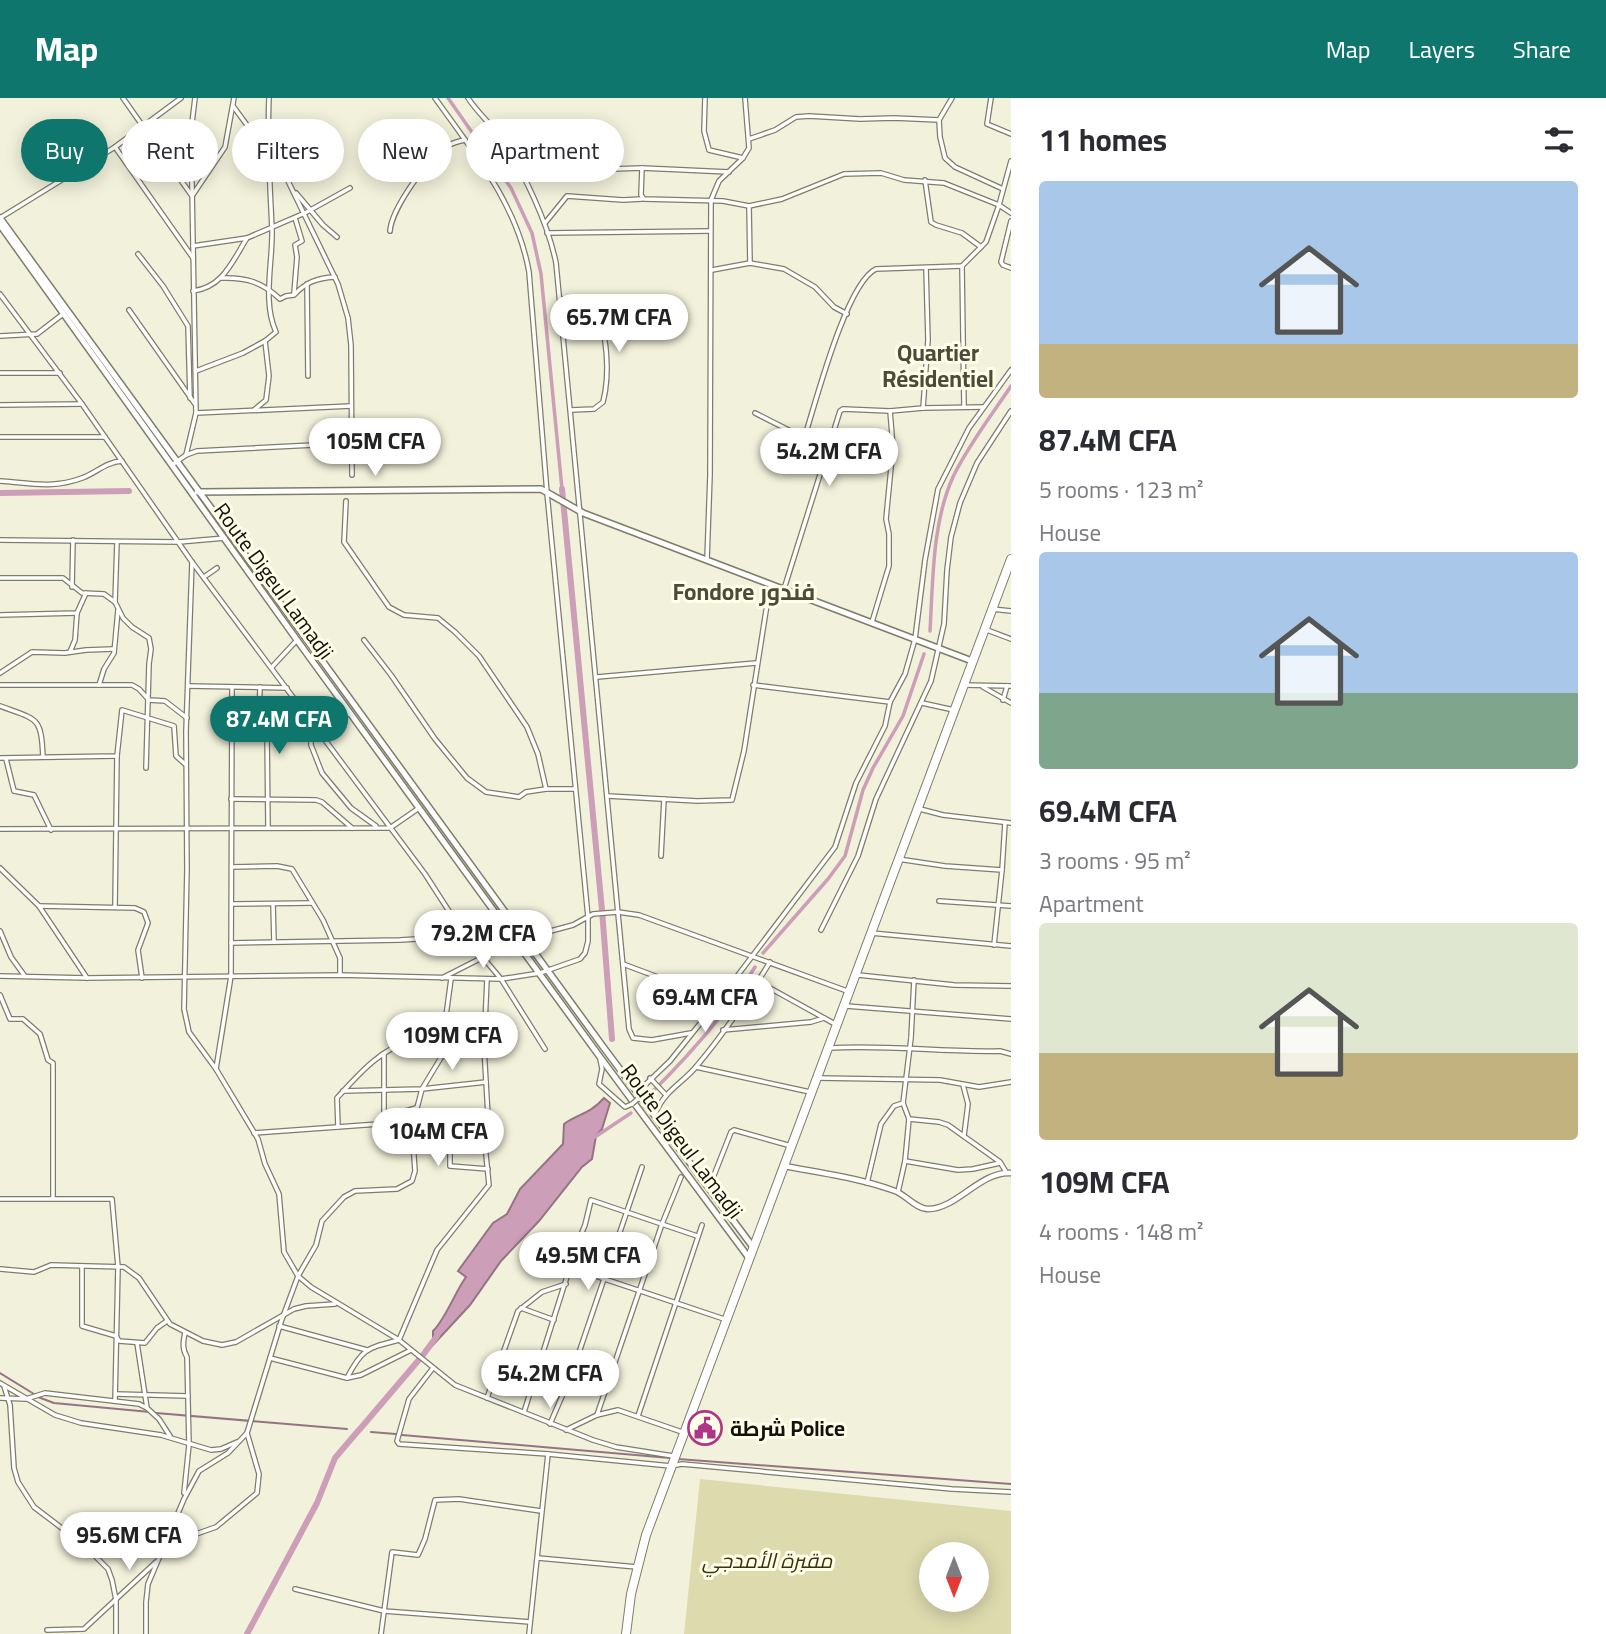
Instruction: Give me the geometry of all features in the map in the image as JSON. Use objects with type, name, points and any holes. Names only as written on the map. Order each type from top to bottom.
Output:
[{"type":"highway","points":[[626,1634],[631,1594],[638,1567],[671,1466],[1011,559]]},
{"type":"main road","name":"Route Digeul Lamadji","points":[[0,218],[174,463],[191,492],[749,1258]]},
{"type":"main road","name":"Route Digeul Lamadji","points":[[0,225],[753,1247]]},
{"type":"main road","points":[[191,492],[541,489],[578,511],[972,661]]},
{"type":"street","points":[[123,98],[139,119]]},
{"type":"street","points":[[152,119],[181,98]]},
{"type":"street","points":[[186,455],[196,413],[191,131],[195,98]]},
{"type":"street","points":[[192,196],[225,147],[234,98]]},
{"type":"street","points":[[269,98],[269,119]]},
{"type":"street","points":[[0,976],[142,978],[340,975],[500,979],[548,971],[580,959],[586,948],[588,917],[526,258],[509,208],[435,98]]},
{"type":"street","points":[[468,98],[507,148],[527,185],[555,258],[629,1029],[632,1038],[643,1040],[691,1033]]},
{"type":"street","points":[[705,98],[704,131],[709,150],[743,158]]},
{"type":"street","points":[[707,560],[711,200],[719,181],[743,158],[749,146],[745,98]]},
{"type":"street","points":[[952,98],[939,120],[940,137],[948,163],[1003,189]]},
{"type":"street","points":[[991,98],[987,124],[1011,134]]},
{"type":"street","points":[[233,106],[242,119]]},
{"type":"street","points":[[749,139],[775,130],[796,117],[939,120]]},
{"type":"street","points":[[390,231],[392,217],[422,170],[444,148],[465,140]]},
{"type":"street","points":[[0,218],[122,142]]},
{"type":"street","points":[[115,147],[194,260]]},
{"type":"street","points":[[804,439],[837,334],[856,291],[871,272],[876,270],[962,265],[986,242],[1011,161]]},
{"type":"street","points":[[642,167],[641,195],[645,199]]},
{"type":"street","points":[[624,168],[729,172]]},
{"type":"street","points":[[544,224],[567,195],[623,200],[711,200],[750,206],[782,199],[850,173],[881,173],[904,180],[925,180],[956,187],[999,205],[1011,213]]},
{"type":"street","points":[[925,180],[931,222],[962,233],[981,247]]},
{"type":"street","points":[[183,182],[192,196]]},
{"type":"street","points":[[196,371],[243,353],[276,332],[271,321],[269,182]]},
{"type":"street","points":[[287,182],[323,225],[337,237]]},
{"type":"street","points":[[291,187],[335,277],[348,317],[351,345],[352,475]]},
{"type":"street","points":[[193,246],[247,238],[295,218],[351,188]]},
{"type":"street","points":[[750,206],[750,263]]},
{"type":"street","points":[[294,295],[297,257],[295,245],[302,242],[295,218]]},
{"type":"street","points":[[1011,221],[1001,262],[1011,268]]},
{"type":"street","points":[[547,233],[710,231]]},
{"type":"street","points":[[193,291],[208,289],[221,278],[247,238]]},
{"type":"street","points":[[138,254],[163,286],[188,326],[190,398]]},
{"type":"street","points":[[712,270],[750,263],[784,269],[815,286],[834,307],[847,314]]},
{"type":"street","points":[[962,265],[964,406]]},
{"type":"street","points":[[923,408],[928,340],[926,268]]},
{"type":"street","points":[[221,278],[257,282],[280,299],[294,295],[307,283],[319,278],[335,277]]},
{"type":"street","points":[[307,283],[308,376]]},
{"type":"street","points":[[0,294],[60,373],[192,562],[425,874],[465,936],[500,979],[545,1049]]},
{"type":"street","points":[[561,299],[594,306],[603,331],[606,350],[603,402],[594,409],[571,410]]},
{"type":"street","points":[[129,310],[196,405]]},
{"type":"street","points":[[0,336],[29,335],[43,331],[63,314]]},
{"type":"street","points":[[254,410],[266,400],[269,376],[265,341]]},
{"type":"street","points":[[600,1057],[602,1069],[599,1084],[625,1107],[632,1104],[641,1096],[650,1078],[670,1061],[719,1000],[832,852],[856,783],[885,726],[890,702],[905,674],[915,639],[925,560],[939,489],[969,428],[1011,370]]},
{"type":"street","points":[[0,373],[60,373]]},
{"type":"street","points":[[0,405],[82,404]]},
{"type":"street","points":[[196,413],[352,406]]},
{"type":"street","points":[[784,589],[841,410],[983,407]]},
{"type":"street","points":[[871,623],[889,566],[886,519],[893,447],[890,411]]},
{"type":"street","points":[[821,930],[858,856],[876,800],[934,672],[940,649],[950,548],[960,503],[977,463],[1011,411]]},
{"type":"street","points":[[755,413],[828,450]]},
{"type":"street","points":[[0,437],[105,437]]},
{"type":"street","points":[[174,463],[197,451],[353,443]]},
{"type":"street","points":[[0,481],[49,486],[80,479],[106,465],[122,461]]},
{"type":"street","points":[[346,501],[344,542],[389,607],[404,615],[438,618],[479,656],[527,727],[538,754],[546,789]]},
{"type":"street","points":[[0,540],[180,542],[225,538]]},
{"type":"street","points":[[72,540],[72,587]]},
{"type":"street","points":[[115,602],[117,541]]},
{"type":"street","points":[[192,562],[185,764],[188,828],[184,1009],[189,1032],[216,1069],[258,1139],[268,1172],[278,1188],[283,1248],[298,1276],[337,1304],[399,1340],[455,1385],[550,1424],[616,1447],[675,1457]]},
{"type":"street","points":[[204,577],[217,568]]},
{"type":"street","points":[[0,578],[64,578],[72,587],[86,593],[104,594],[115,602],[124,618],[151,641],[146,768]]},
{"type":"street","points":[[608,796],[732,800],[744,751],[768,598],[775,586]]},
{"type":"street","points":[[68,653],[75,640],[77,613],[86,593]]},
{"type":"street","points":[[99,685],[114,649],[118,608]]},
{"type":"street","points":[[992,609],[1011,611]]},
{"type":"street","points":[[0,615],[77,613]]},
{"type":"street","points":[[985,629],[1011,639]]},
{"type":"street","points":[[272,667],[298,640]]},
{"type":"street","points":[[364,640],[435,739],[474,785],[486,792],[520,797],[526,792],[546,789],[575,789]]},
{"type":"street","points":[[0,673],[32,652],[68,653],[114,649]]},
{"type":"street","points":[[597,677],[757,663]]},
{"type":"street","points":[[0,685],[135,686],[149,700],[165,701],[187,718]]},
{"type":"street","points":[[753,685],[890,702]]},
{"type":"street","points":[[964,685],[1009,686],[1003,700]]},
{"type":"street","points":[[981,685],[1011,703]]},
{"type":"street","points":[[188,686],[288,688]]},
{"type":"street","points":[[216,1069],[231,976],[232,687]]},
{"type":"street","points":[[260,687],[259,719],[267,730],[268,827]]},
{"type":"street","points":[[922,703],[954,710]]},
{"type":"street","points":[[0,706],[36,721],[41,730],[43,757]]},
{"type":"street","points":[[115,908],[117,756],[122,710],[174,726],[176,757],[185,764]]},
{"type":"street","points":[[308,718],[351,713]]},
{"type":"street","points":[[311,723],[311,745],[322,773],[351,808],[377,828]]},
{"type":"street","points":[[51,830],[34,795],[14,791],[3,758],[117,756]]},
{"type":"street","points":[[231,799],[309,799],[322,802],[352,828]]},
{"type":"street","points":[[661,856],[664,799]]},
{"type":"street","points":[[0,829],[390,828],[419,808]]},
{"type":"street","points":[[917,809],[943,815],[1011,822]]},
{"type":"street","points":[[995,945],[1005,822]]},
{"type":"street","points":[[898,859],[1002,870]]},
{"type":"street","points":[[232,867],[290,868],[298,876],[332,940],[340,958],[340,975]]},
{"type":"street","points":[[0,868],[39,906],[87,978]]},
{"type":"street","points":[[939,901],[1011,906]]},
{"type":"street","points":[[232,904],[312,903]]},
{"type":"street","points":[[273,904],[274,942]]},
{"type":"street","points":[[39,906],[135,908],[145,912],[148,923],[138,950],[142,978]]},
{"type":"street","points":[[439,979],[517,940],[573,925],[598,913],[618,912],[639,915],[849,992]]},
{"type":"street","points":[[0,931],[11,957],[24,976]]},
{"type":"street","points":[[871,933],[1011,946]]},
{"type":"street","points":[[231,943],[465,936]]},
{"type":"street","points":[[656,1112],[666,1095],[696,1067],[770,962]]},
{"type":"street","points":[[622,964],[719,1000]]},
{"type":"street","points":[[855,975],[954,985],[1011,986]]},
{"type":"street","points":[[146,1634],[148,1584],[184,1499],[199,1471],[228,1453],[247,1433],[279,1326],[298,1276],[316,1245],[322,1221],[344,1197],[355,1191],[370,1188],[397,1189],[412,1181],[415,1171],[412,1127],[415,1108],[422,1089],[445,1051],[445,1023],[451,979]]},
{"type":"street","points":[[347,1378],[357,1358],[367,1350],[399,1340],[437,1250],[487,1188],[489,1180],[485,1145],[488,1116],[484,1047],[487,979]]},
{"type":"street","points":[[898,1192],[905,1161],[909,1119],[903,1103],[914,980]]},
{"type":"street","points":[[758,982],[837,1024]]},
{"type":"street","points":[[0,995],[10,1019],[23,1019],[40,1034],[48,1060],[53,1063],[52,1198]]},
{"type":"street","points":[[844,1005],[851,1008],[881,1007],[1011,1019]]},
{"type":"street","points":[[723,1030],[824,1018]]},
{"type":"street","points":[[338,1126],[337,1098],[360,1071],[412,1040],[446,1038]]},
{"type":"street","points":[[828,1048],[877,1046],[1000,1051],[1011,1054]]},
{"type":"street","points":[[384,1055],[384,1121]]},
{"type":"street","points":[[696,1067],[812,1092]]},
{"type":"street","points":[[650,1078],[666,1095]]},
{"type":"street","points":[[817,1078],[940,1080],[963,1085],[990,1086],[1011,1082]]},
{"type":"street","points":[[343,1091],[422,1089],[486,1082]]},
{"type":"street","points":[[963,1085],[968,1111],[964,1136]]},
{"type":"street","points":[[867,1183],[881,1124],[894,1105],[903,1103]]},
{"type":"street","points":[[254,1133],[379,1124],[389,1116],[415,1108]]},
{"type":"street","points":[[783,1166],[898,1192],[920,1207],[930,1209],[967,1192],[982,1180],[1009,1173],[964,1136],[939,1122],[909,1119]]},
{"type":"street","points":[[412,1127],[450,1129],[450,1166],[488,1169]]},
{"type":"street","points":[[709,1188],[730,1132],[734,1130],[791,1146]]},
{"type":"street","points":[[905,1161],[958,1170],[973,1170],[1000,1163]]},
{"type":"street","points":[[550,1424],[572,1373],[605,1281],[642,1167]]},
{"type":"street","points":[[597,1415],[662,1224],[681,1177]]},
{"type":"street","points":[[0,1199],[112,1199],[118,1267],[115,1401]]},
{"type":"street","points":[[524,1412],[591,1200],[697,1236]]},
{"type":"street","points":[[638,1416],[702,1225]]},
{"type":"street","points":[[539,1257],[726,1319]]},
{"type":"street","points":[[0,1269],[34,1272],[51,1265],[118,1267],[130,1270],[139,1278],[167,1321],[203,1341],[228,1344],[306,1306],[337,1304]]},
{"type":"street","points":[[82,1266],[81,1325],[116,1336],[119,1341],[145,1343],[157,1328],[167,1321]]},
{"type":"street","points":[[487,1398],[521,1308],[542,1292],[566,1284]]},
{"type":"street","points":[[521,1308],[554,1320]]},
{"type":"street","points":[[279,1326],[367,1350]]},
{"type":"street","points":[[184,1499],[190,1445],[187,1357],[183,1351],[185,1333]]},
{"type":"street","points":[[137,1343],[147,1408]]},
{"type":"street","points":[[270,1358],[347,1378],[361,1375],[411,1350]]},
{"type":"street","points":[[433,1367],[408,1401],[397,1441],[399,1444],[671,1466],[682,1464],[1011,1492]]},
{"type":"street","points":[[2,1385],[55,1415],[81,1423],[161,1435],[211,1450],[221,1449],[242,1440]]},
{"type":"street","points":[[2,1385],[8,1398],[12,1420],[14,1468],[18,1482],[34,1507],[84,1545],[108,1569],[116,1600],[116,1634]]},
{"type":"street","points":[[0,1398],[26,1399],[46,1393],[139,1404],[154,1413],[174,1440]]},
{"type":"street","points":[[115,1394],[188,1396]]},
{"type":"street","points":[[566,1430],[597,1415],[618,1410],[685,1434]]},
{"type":"street","points":[[164,1546],[216,1527],[257,1493],[259,1474],[247,1433]]},
{"type":"street","points":[[529,1634],[548,1454]]},
{"type":"street","points":[[382,1634],[392,1552],[418,1555],[435,1500],[459,1499],[500,1503],[541,1511]]},
{"type":"street","points":[[538,1558],[638,1567]]},
{"type":"street","points":[[47,1630],[84,1629],[158,1561]]},
{"type":"street","points":[[295,1588],[384,1611],[530,1622]]},
{"type":"green space","name":"مقبرة الأمدجي","points":[[700,1479],[1011,1511],[1011,1634],[684,1634]]},
{"type":"shaded area","points":[[604,1098],[610,1103],[602,1129],[596,1136],[592,1159],[582,1167],[539,1221],[501,1261],[470,1305],[433,1345],[433,1331],[466,1277],[458,1271],[493,1223],[507,1214],[520,1189],[563,1144],[564,1124],[594,1108]]},
{"type":"waterway","points":[[448,98],[511,188],[532,233],[541,274],[562,489]]},
{"type":"waterway","points":[[930,631],[937,533],[946,495],[965,454],[1011,386]]},
{"type":"waterway","points":[[562,489],[612,1039]]},
{"type":"waterway","points":[[0,493],[129,491]]},
{"type":"waterway","points":[[763,953],[845,856],[863,790],[903,716],[924,654]]},
{"type":"waterway","points":[[647,1097],[705,1035],[755,967]]},
{"type":"waterway","points":[[595,1137],[631,1113]]},
{"type":"waterway","points":[[360,1429],[437,1336]]},
{"type":"waterway","points":[[0,1373],[34,1394]]},
{"type":"waterway","points":[[38,1397],[54,1403],[150,1412]]},
{"type":"waterway","points":[[156,1413],[347,1429]]},
{"type":"waterway","points":[[247,1634],[317,1503],[335,1458],[358,1431]]},
{"type":"waterway","points":[[371,1432],[396,1434]]},
{"type":"waterway","points":[[402,1435],[670,1458]]},
{"type":"waterway","points":[[678,1459],[1011,1484]]},
{"type":"place","name":"شرطة Police","points":[[705,1428]]},
{"type":"district","name":"Quartier Résidentiel","points":[[938,365]]},
{"type":"district","name":"Fondore فندور","points":[[744,591]]}]
